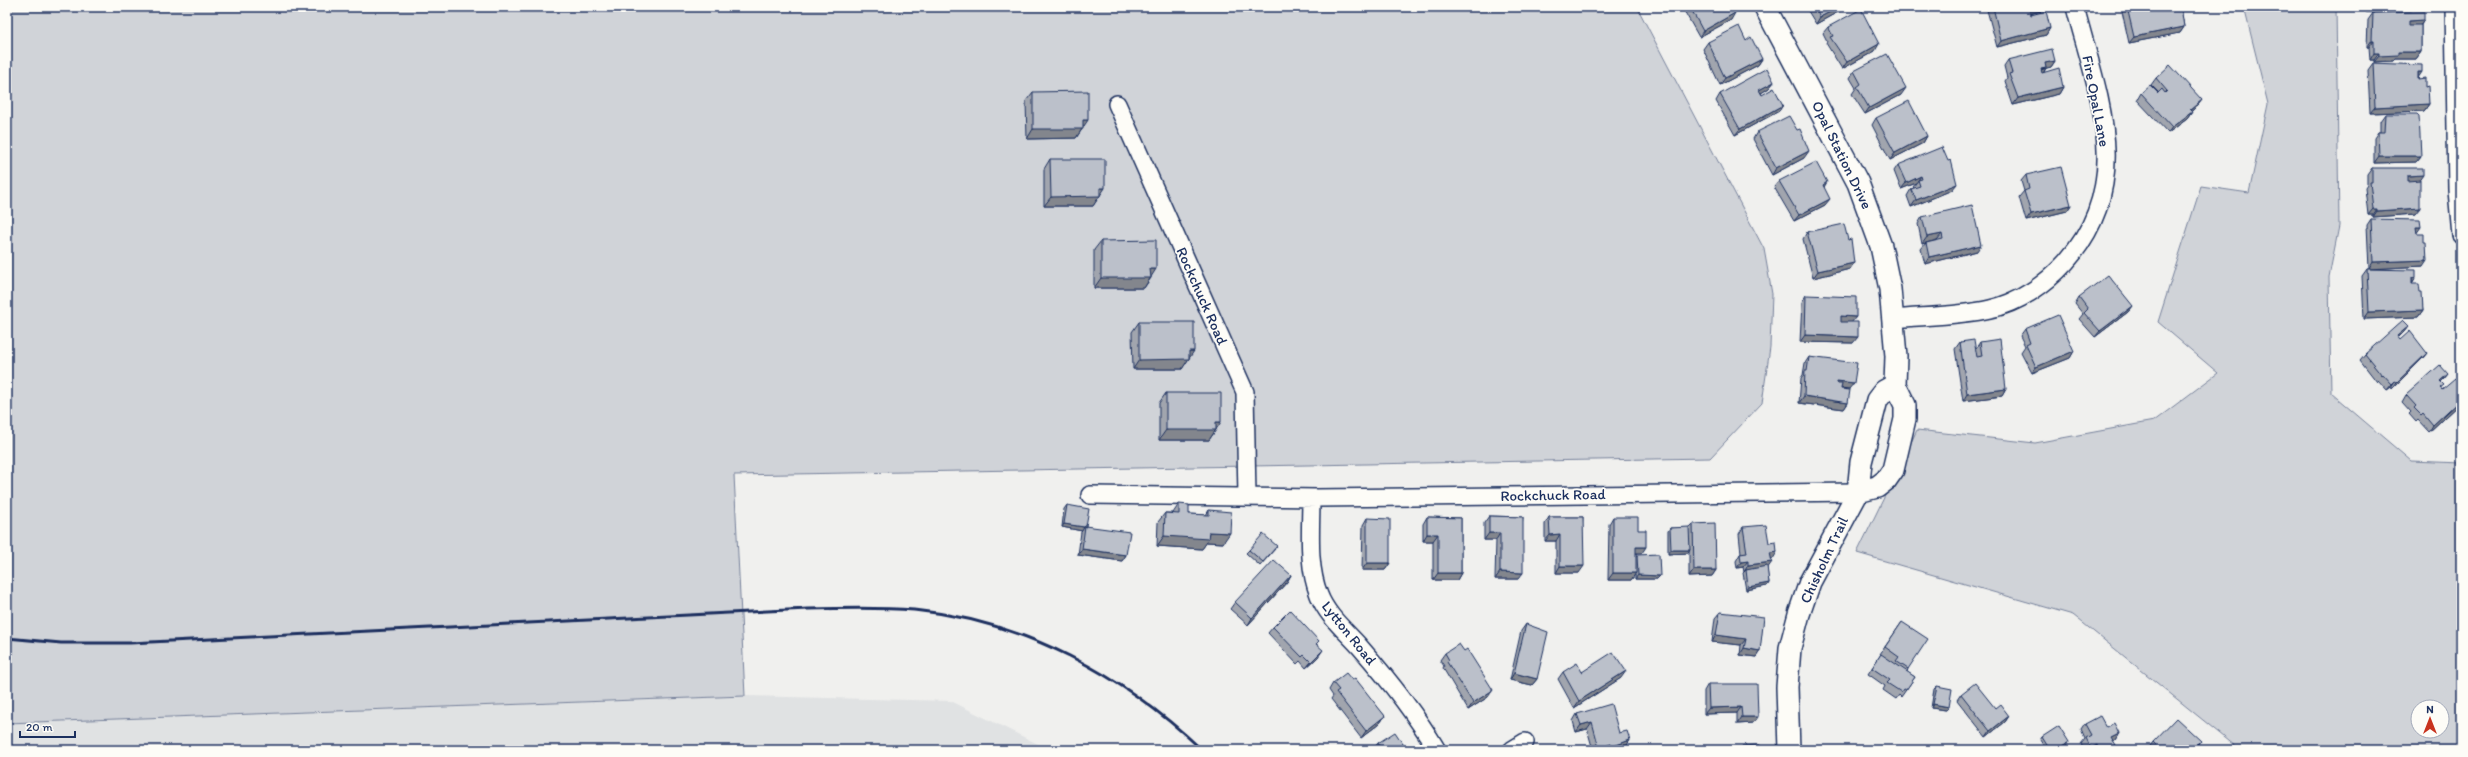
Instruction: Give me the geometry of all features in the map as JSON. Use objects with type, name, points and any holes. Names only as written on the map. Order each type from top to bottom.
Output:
[{"type":"street","name":"Opal Station Drive","points":[[1765,7],[1858,183],[1871,213],[1882,246],[1893,319],[1896,356],[1895,385],[1905,405],[1905,419],[1893,470],[1886,480],[1877,487],[1858,492]]},
{"type":"street","name":"Fire Opal Lane","points":[[1893,319],[1976,311],[2017,300],[2060,269],[2080,246],[2094,220],[2103,196],[2107,171],[2105,134],[2100,108],[2075,7]]},
{"type":"street","points":[[2454,7],[2457,190],[2461,235]]},
{"type":"street","name":"Rockchuck Road","points":[[1117,104],[1245,392],[1247,497]]},
{"type":"street","points":[[1858,492],[1860,462],[1877,400],[1884,391],[1895,385]]},
{"type":"street","name":"Rockchuck Road","points":[[1090,495],[1311,498],[1858,492]]},
{"type":"street","name":"Chisholm Trail","points":[[1789,750],[1786,687],[1790,648],[1799,614],[1810,582],[1858,492]]},
{"type":"street","name":"Lytton Road","points":[[1311,498],[1311,557],[1313,577],[1319,596],[1330,615],[1394,687],[1437,750]]},
{"type":"shaded area","points":[[7,7],[1637,7],[1764,249],[1772,294],[1770,347],[1762,403],[1710,458],[734,475],[745,696],[7,723]]},
{"type":"shaded area","points":[[2244,7],[2336,7],[2339,226],[2329,277],[2331,393],[2411,461],[2461,463],[2461,750],[2240,750],[2073,615],[1857,553],[1917,430],[2035,443],[2154,421],[2218,373],[2158,322],[2201,186],[2249,193],[2268,104]]},
{"type":"shaded area","points":[[745,696],[951,701],[1050,750],[7,750],[7,723]]},
{"type":"building","points":[[1690,7],[1733,7],[1735,13],[1703,31]]},
{"type":"building","points":[[1815,7],[1840,7],[1820,17]]},
{"type":"building","points":[[1993,7],[2035,7],[2029,9],[2031,15],[2046,11],[2050,28],[2001,41]]},
{"type":"building","points":[[2127,7],[2181,7],[2184,27],[2134,37]]},
{"type":"building","points":[[1861,9],[1879,44],[1847,62],[1830,37],[1833,36],[1828,27]]},
{"type":"building","points":[[2424,12],[2424,20],[2409,21],[2409,25],[2421,25],[2421,52],[2398,52],[2398,55],[2379,56],[2379,53],[2374,53],[2374,40],[2372,40],[2373,13]]},
{"type":"building","points":[[1739,26],[1746,41],[1751,37],[1762,59],[1725,78],[1708,42]]},
{"type":"building","points":[[2052,49],[2055,61],[2045,63],[2046,68],[2041,69],[2042,73],[2059,68],[2063,87],[2018,98],[2009,74],[2012,73],[2008,60]]},
{"type":"building","points":[[1887,54],[1906,88],[1869,108],[1857,87],[1861,84],[1854,71]]},
{"type":"building","points":[[2373,63],[2422,65],[2422,72],[2418,72],[2418,79],[2425,78],[2425,87],[2428,86],[2429,104],[2375,107]]},
{"type":"building","points":[[2170,65],[2202,100],[2190,110],[2192,112],[2172,127],[2141,93],[2150,85],[2158,93],[2162,89],[2165,93],[2167,91],[2156,78]]},
{"type":"building","points":[[1767,68],[1774,82],[1759,90],[1762,95],[1774,88],[1783,105],[1740,129],[1720,94]]},
{"type":"building","points":[[1088,91],[1088,120],[1083,120],[1083,129],[1033,129],[1033,92]]},
{"type":"building","points":[[1909,101],[1927,136],[1895,153],[1876,118]]},
{"type":"building","points":[[2385,114],[2417,114],[2419,116],[2421,156],[2379,156],[2378,132],[2384,132]]},
{"type":"building","points":[[1789,116],[1797,130],[1800,129],[1809,151],[1776,168],[1757,132]]},
{"type":"building","points":[[1942,147],[1948,161],[1951,160],[1957,184],[1916,200],[1911,189],[1920,186],[1918,180],[1922,179],[1921,176],[1906,183],[1898,165]]},
{"type":"building","points":[[1050,159],[1105,159],[1105,188],[1100,188],[1100,196],[1051,197]]},
{"type":"building","points":[[1816,162],[1827,182],[1823,185],[1830,199],[1799,215],[1779,181]]},
{"type":"building","points":[[2061,167],[2071,205],[2031,214],[2024,191],[2029,189],[2026,175]]},
{"type":"building","points":[[2372,168],[2423,168],[2423,175],[2407,176],[2407,181],[2420,180],[2420,208],[2377,211],[2377,209],[2373,209],[2370,182],[2372,182]]},
{"type":"building","points":[[1972,205],[1981,245],[1929,257],[1926,243],[1943,239],[1942,234],[1927,237],[1922,217]]},
{"type":"building","points":[[2371,219],[2420,220],[2421,227],[2416,227],[2417,234],[2424,234],[2427,260],[2373,262]]},
{"type":"building","points":[[1844,224],[1848,240],[1851,239],[1854,263],[1818,271],[1807,232]]},
{"type":"building","points":[[1156,240],[1156,269],[1150,269],[1151,278],[1101,278],[1101,241]]},
{"type":"building","points":[[2367,269],[2416,270],[2416,278],[2412,278],[2412,284],[2419,284],[2420,292],[2422,292],[2423,310],[2369,312]]},
{"type":"building","points":[[2108,275],[2133,306],[2100,331],[2084,313],[2088,309],[2079,297]]},
{"type":"building","points":[[1806,295],[1856,297],[1856,317],[1841,316],[1841,322],[1858,322],[1858,337],[1805,335]]},
{"type":"building","points":[[2058,315],[2074,351],[2036,367],[2026,345],[2030,343],[2025,329]]},
{"type":"building","points":[[2403,320],[2409,326],[2397,336],[2400,340],[2410,331],[2427,353],[2397,382],[2395,381],[2392,384],[2383,374],[2382,375],[2365,354]]},
{"type":"building","points":[[1139,322],[1194,322],[1194,351],[1189,351],[1189,359],[1139,360]]},
{"type":"building","points":[[2000,339],[2006,389],[1967,394],[1960,342],[1974,340],[1977,357],[1982,356],[1980,342]]},
{"type":"building","points":[[1809,357],[1857,363],[1854,383],[1837,381],[1837,383],[1842,383],[1841,389],[1850,390],[1848,403],[1804,396],[1805,371],[1807,371]]},
{"type":"building","points":[[2440,365],[2448,374],[2440,381],[2444,385],[2440,388],[2442,390],[2455,379],[2461,386],[2461,399],[2433,425],[2423,413],[2421,415],[2414,408],[2416,406],[2406,395]]},
{"type":"building","points":[[1166,393],[1221,393],[1221,422],[1216,422],[1216,430],[1166,430]]},
{"type":"building","points":[[1179,504],[1189,505],[1189,514],[1209,515],[1209,510],[1231,512],[1230,533],[1209,532],[1208,539],[1164,536],[1165,513],[1179,514]]},
{"type":"building","points":[[1067,505],[1089,509],[1086,526],[1064,524]]},
{"type":"building","points":[[1489,516],[1523,517],[1523,573],[1500,572],[1500,533],[1489,533]]},
{"type":"building","points":[[1427,517],[1461,518],[1461,573],[1438,573],[1438,534],[1427,534]]},
{"type":"building","points":[[1549,517],[1583,517],[1584,566],[1560,566],[1560,534],[1550,535]]},
{"type":"building","points":[[1613,517],[1638,517],[1638,530],[1646,530],[1646,547],[1636,547],[1636,573],[1613,573]]},
{"type":"building","points":[[1367,518],[1390,519],[1390,563],[1367,563]]},
{"type":"building","points":[[1715,523],[1716,570],[1694,570],[1693,524]]},
{"type":"building","points":[[1766,525],[1769,543],[1776,542],[1777,552],[1770,553],[1772,562],[1748,565],[1748,561],[1741,562],[1740,554],[1747,553],[1743,527]]},
{"type":"building","points":[[1085,526],[1130,532],[1126,555],[1082,549]]},
{"type":"building","points":[[1689,527],[1690,550],[1671,550],[1670,528]]},
{"type":"building","points":[[1263,534],[1277,546],[1263,562],[1249,550]]},
{"type":"building","points":[[1659,554],[1660,576],[1638,575],[1637,555]]},
{"type":"building","points":[[1274,560],[1291,575],[1252,618],[1235,602]]},
{"type":"building","points":[[1767,566],[1769,583],[1748,587],[1746,570]]},
{"type":"building","points":[[1290,610],[1319,641],[1316,644],[1323,650],[1311,662],[1304,655],[1302,657],[1273,627]]},
{"type":"building","points":[[1720,612],[1764,617],[1760,651],[1744,648],[1746,639],[1716,635]]},
{"type":"building","points":[[1902,622],[1928,639],[1908,669],[1896,661],[1899,657],[1885,647]]},
{"type":"building","points":[[1526,624],[1548,632],[1537,679],[1514,673]]},
{"type":"building","points":[[1459,644],[1464,651],[1467,649],[1493,690],[1473,703],[1447,662],[1449,660],[1445,653]]},
{"type":"building","points":[[1613,652],[1626,671],[1579,701],[1563,672],[1577,663],[1582,672]]},
{"type":"building","points":[[1881,654],[1915,677],[1906,690],[1903,689],[1901,692],[1887,683],[1890,680],[1872,668]]},
{"type":"building","points":[[1346,673],[1352,680],[1355,678],[1385,716],[1366,731],[1336,692],[1339,690],[1333,683]]},
{"type":"building","points":[[1975,683],[1995,708],[2000,704],[2009,716],[1990,731],[1961,694]]},
{"type":"building","points":[[1708,684],[1757,684],[1758,717],[1742,717],[1741,707],[1709,708]]},
{"type":"building","points":[[1937,686],[1952,689],[1949,707],[1933,704]]},
{"type":"building","points":[[1611,704],[1619,733],[1627,731],[1630,740],[1611,747],[1611,744],[1599,748],[1592,722],[1581,725],[1577,714]]},
{"type":"building","points":[[2100,716],[2106,727],[2114,723],[2119,733],[2111,737],[2116,745],[2106,750],[2099,750],[2097,745],[2091,748],[2086,738],[2091,735],[2085,724]]},
{"type":"building","points":[[2176,718],[2201,741],[2192,750],[2161,750],[2153,742]]},
{"type":"building","points":[[2059,726],[2069,742],[2057,750],[2050,750],[2042,737]]},
{"type":"building","points":[[1395,732],[1407,750],[1382,750],[1378,743]]},
{"type":"building","points":[[1759,745],[1759,750],[1743,750],[1742,746]]},
{"type":"railway","points":[[7,638],[61,643],[130,643],[808,609],[874,608],[914,610],[955,616],[994,626],[1033,639],[1070,656],[1139,698],[1202,750]]}]
